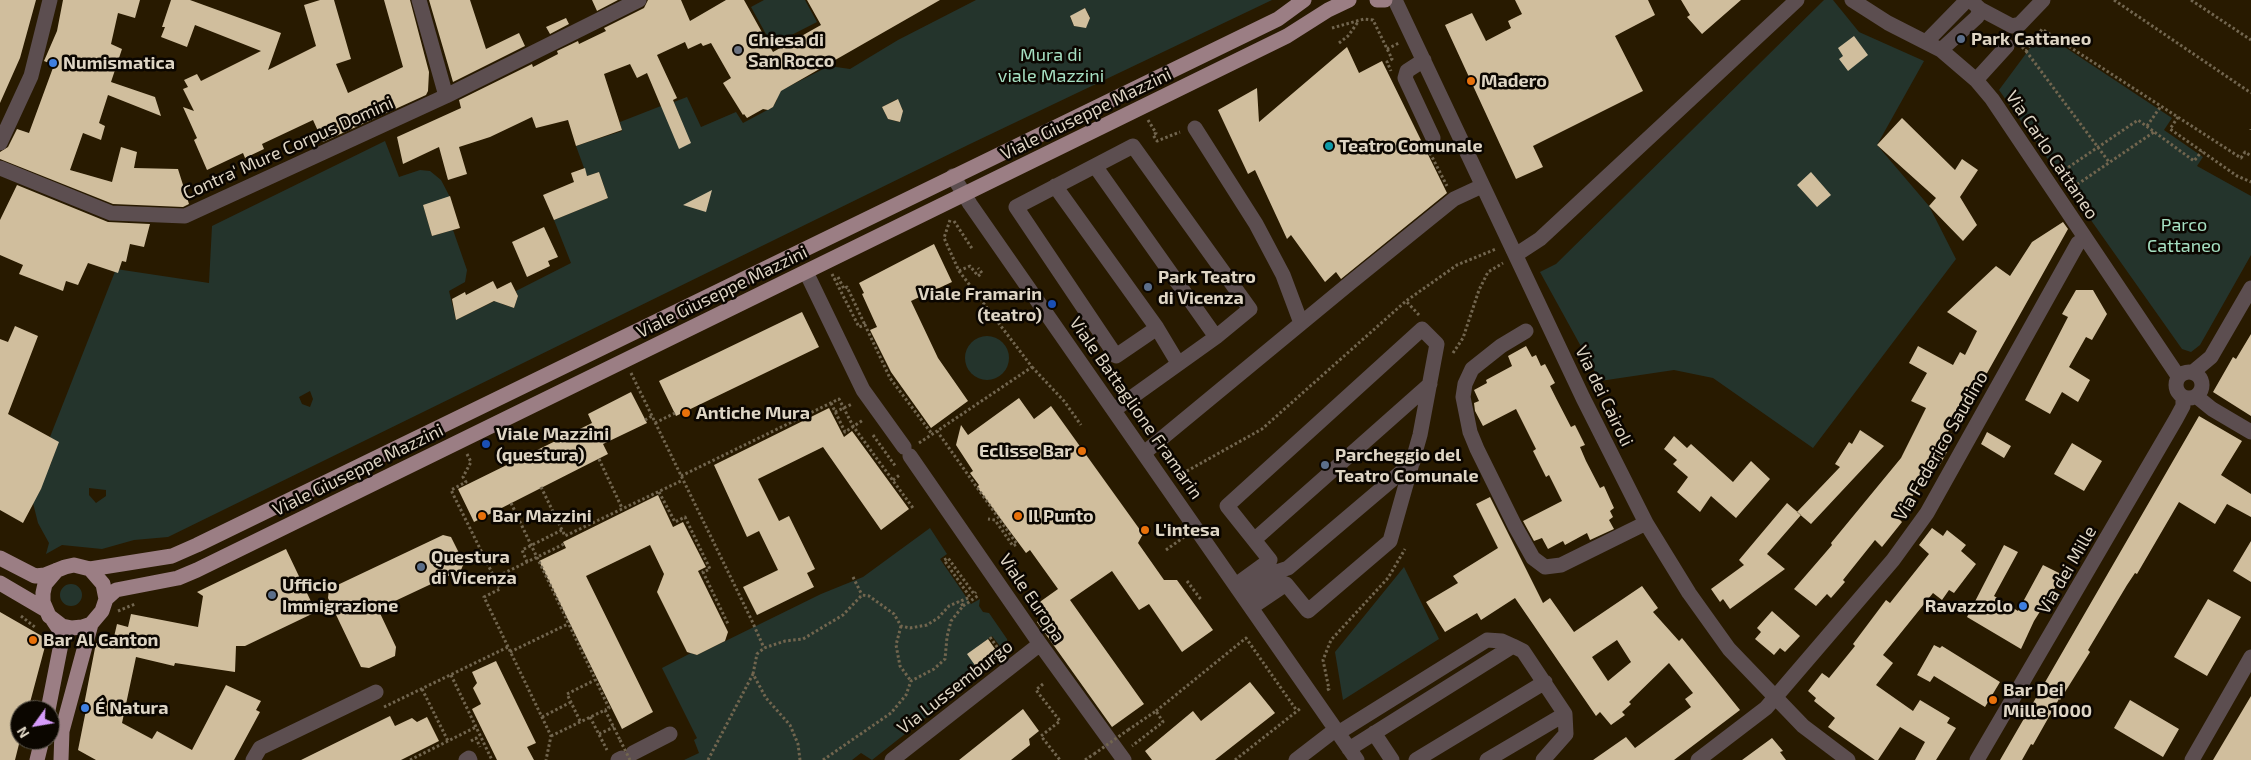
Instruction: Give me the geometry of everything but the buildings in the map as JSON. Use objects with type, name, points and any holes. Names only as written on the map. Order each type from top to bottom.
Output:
[{"type":"main road","name":"Viale Giuseppe Mazzini","points":[[0,558],[35,576],[44,576],[74,565],[90,569],[172,556],[1278,19],[1304,0]]},
{"type":"main road","name":"Viale Giuseppe Mazzini","points":[[106,599],[116,590],[178,578],[197,570],[1287,36],[1328,10],[1349,0]]},
{"type":"main road","points":[[1377,0],[1385,0]]},
{"type":"main road","points":[[61,760],[62,731],[91,624],[102,611],[106,599],[103,584],[90,569]]},
{"type":"main road","points":[[50,700],[62,639],[61,632],[50,615],[43,592],[46,584],[57,570]]},
{"type":"main road","points":[[0,583],[72,628],[82,628],[91,624]]},
{"type":"street","points":[[0,143],[31,76],[50,0]]},
{"type":"street","points":[[419,0],[446,96]]},
{"type":"street","name":"Contra' Mure Corpus Domini","points":[[0,168],[111,213],[185,216],[446,96],[639,0]]},
{"type":"street","name":"Via dei Cairoli","points":[[1395,0],[1482,186],[1517,254],[1583,398],[1646,523],[1689,593],[1729,649],[1803,726],[1848,760]]},
{"type":"street","points":[[1517,254],[1540,239],[1796,0]]},
{"type":"street","name":"Via Carlo Cattaneo","points":[[1852,0],[1888,23],[1942,50],[1976,80],[1992,100],[2085,238],[2185,374]]},
{"type":"street","points":[[1972,3],[2012,26],[2020,24],[2044,0]]},
{"type":"street","points":[[1927,41],[1972,3]]},
{"type":"street","points":[[1942,50],[1977,17],[1972,3]]},
{"type":"street","points":[[1976,80],[2013,46]]},
{"type":"street","points":[[1424,60],[1407,71],[1405,78],[1433,138]]},
{"type":"street","points":[[1195,128],[1256,224],[1283,275],[1301,323]]},
{"type":"street","points":[[1114,410],[1216,337],[1250,309],[1133,146],[1016,207],[1116,356],[1157,328]]},
{"type":"street","points":[[1095,166],[1216,337]]},
{"type":"street","name":"Viale Battaglione Framarin","points":[[953,176],[1353,754]]},
{"type":"street","points":[[1056,186],[1157,328],[1178,364]]},
{"type":"street","points":[[1144,453],[1454,200],[1482,186]]},
{"type":"street","name":"Via Federico Saudino","points":[[1698,760],[1747,725],[1776,698],[1893,560],[1927,513],[2078,243],[2085,238]]},
{"type":"street","name":"Viale Europa","points":[[806,272],[863,390],[1040,644],[1124,760]]},
{"type":"street","points":[[2251,288],[2211,357],[2185,374],[2176,387],[2251,432]]},
{"type":"street","points":[[1422,329],[1437,344],[1413,462],[1390,541],[1308,611],[1286,584],[1245,596],[1270,560],[1227,506],[1422,329]]},
{"type":"street","points":[[1526,331],[1500,346],[1472,369],[1465,384],[1464,397],[1470,432],[1477,450],[1514,526],[1532,558],[1545,567],[1561,564],[1646,523]]},
{"type":"street","points":[[2185,374],[2199,376],[2202,384],[2201,391],[2190,396]]},
{"type":"street","points":[[1254,540],[1430,384]]},
{"type":"street","name":"Via dei Mille","points":[[1977,760],[2190,396]]},
{"type":"street","points":[[1245,596],[1279,571],[1288,568],[1413,462]]},
{"type":"street","points":[[1296,760],[1336,732],[1487,640],[1502,641],[1523,651],[1565,714],[1566,734],[1544,760]]},
{"type":"street","name":"Via Lussemburgo","points":[[892,760],[1040,644]]},
{"type":"street","points":[[1353,754],[1374,733],[1513,646]]},
{"type":"street","points":[[2192,760],[2251,657]]},
{"type":"street","points":[[1416,760],[1545,682]]},
{"type":"street","points":[[253,760],[260,748],[376,692]]},
{"type":"street","points":[[1487,760],[1565,714]]},
{"type":"street","points":[[1374,733],[1392,760]]},
{"type":"street","points":[[623,757],[670,734]]},
{"type":"street","points":[[466,760],[469,758],[470,760]]},
{"type":"path","points":[[2114,0],[2251,93]]},
{"type":"path","points":[[2190,0],[2251,40]]},
{"type":"path","points":[[1340,20],[1330,27],[1373,20],[1392,59],[1387,62]]},
{"type":"path","points":[[1339,43],[1348,36],[1359,21]]},
{"type":"path","points":[[2026,51],[2042,28],[2241,158],[2245,152],[2251,156]]},
{"type":"path","points":[[1387,49],[1401,42],[1398,36]]},
{"type":"path","points":[[2013,46],[2026,51],[2109,162]]},
{"type":"path","points":[[2147,126],[2161,106]]},
{"type":"path","points":[[2178,117],[2170,129],[2238,176],[2251,182]]},
{"type":"path","points":[[1146,118],[1156,133],[1153,135],[1156,141],[1170,134]]},
{"type":"path","points":[[2056,176],[2138,120],[2194,160],[2202,151]]},
{"type":"path","points":[[2067,191],[2154,132]]},
{"type":"path","points":[[973,250],[952,220],[944,238],[959,271],[1032,367],[1064,401],[1081,425]]},
{"type":"path","points":[[1165,483],[1262,429],[1406,301],[1457,265],[1499,248]]},
{"type":"path","points":[[826,262],[859,327],[865,325]]},
{"type":"path","points":[[959,271],[970,266],[978,276],[982,273],[978,268]]},
{"type":"path","points":[[834,280],[838,277],[844,289],[847,287],[890,378],[931,435]]},
{"type":"path","points":[[1406,301],[1433,332],[1429,336]]},
{"type":"path","points":[[921,442],[1032,367]]},
{"type":"path","points":[[630,370],[764,648]]},
{"type":"path","points":[[542,487],[566,538],[848,395]]},
{"type":"path","points":[[839,399],[853,426],[913,508]]},
{"type":"path","points":[[831,403],[845,432],[862,420]]},
{"type":"path","points":[[835,412],[852,404]]},
{"type":"path","points":[[655,423],[675,414]]},
{"type":"path","points":[[645,420],[652,416]]},
{"type":"path","points":[[937,430],[1017,544],[1013,546],[994,520],[988,519]]},
{"type":"path","points":[[466,453],[471,462],[463,477],[466,482],[451,490],[500,589],[484,597],[551,736],[546,760]]},
{"type":"path","points":[[886,454],[892,462]]},
{"type":"path","points":[[599,459],[622,508]]},
{"type":"path","points":[[893,480],[901,474]]},
{"type":"path","points":[[660,492],[675,522],[685,517],[710,569],[703,572],[728,624]]},
{"type":"path","points":[[511,503],[609,708],[551,736]]},
{"type":"path","points":[[467,522],[472,518]]},
{"type":"path","points":[[528,562],[522,550],[562,530]]},
{"type":"path","points":[[1166,550],[1187,534]]},
{"type":"path","points":[[494,578],[564,544]]},
{"type":"path","points":[[823,760],[891,713],[906,695],[911,681],[934,669],[945,659],[946,637],[951,621],[963,606],[978,594],[974,594],[948,558],[944,560],[970,596],[949,606],[938,618],[927,625],[910,628],[901,626]]},
{"type":"path","points":[[853,577],[862,595]]},
{"type":"path","points":[[1188,581],[1202,601]]},
{"type":"path","points":[[708,760],[753,674],[757,654],[764,648],[785,641],[803,639],[843,615],[855,600],[862,595],[869,596],[894,614],[901,626],[896,645],[900,666],[911,681]]},
{"type":"path","points":[[960,602],[963,606]]},
{"type":"path","points":[[14,610],[42,632]]},
{"type":"path","points":[[510,652],[568,624]]},
{"type":"path","points":[[990,637],[1005,659]]},
{"type":"path","points":[[1085,760],[1156,711],[1246,638],[1297,711],[1235,760]]},
{"type":"path","points":[[389,705],[508,647]]},
{"type":"path","points":[[753,674],[766,698],[790,725],[798,744],[800,760]]},
{"type":"path","points":[[451,675],[492,760]]},
{"type":"path","points":[[580,721],[567,694],[596,680]]},
{"type":"path","points":[[1043,684],[1036,690],[1060,721],[1041,736],[1060,760]]},
{"type":"path","points":[[422,688],[448,741]]},
{"type":"path","points":[[542,717],[571,702]]},
{"type":"path","points":[[605,710],[614,727],[623,757]]},
{"type":"path","points":[[1137,742],[1163,722],[1156,711]]},
{"type":"path","points":[[590,717],[599,734],[623,757]]},
{"type":"path","points":[[410,760],[476,727]]},
{"type":"path","points":[[599,734],[614,727]]},
{"type":"path","points":[[471,741],[476,738]]},
{"type":"green space","points":[[764,0],[805,0],[817,22],[772,45],[751,7]]},
{"type":"green space","name":"Mura di viale Mazzini","points":[[976,0],[1272,0],[970,144],[168,537],[134,540],[102,549],[62,545],[46,554],[49,543],[38,523],[33,503],[41,489],[0,466],[50,466],[58,442],[50,437],[116,269],[209,283],[212,226],[385,141],[399,177],[420,170],[430,171],[441,180],[451,199],[423,205],[432,236],[453,230],[467,270],[465,282],[449,291],[456,320],[499,299],[502,304],[514,308],[518,296],[516,291],[571,263],[554,220],[608,198],[599,172],[587,176],[576,146],[622,131],[620,122],[661,106],[679,123],[682,122],[674,102],[687,97],[701,127],[736,112],[743,123],[773,107],[777,100],[774,94],[829,66],[850,69],[898,40]],"holes":[[[1085,8],[1090,17],[1086,27],[1074,26],[1070,17]],[[897,99],[903,110],[899,122],[888,119],[882,107]],[[310,391],[313,399],[310,407],[302,404],[299,397]],[[89,488],[106,490],[106,496],[96,503],[89,495]]]},
{"type":"green space","points":[[1824,0],[1833,0],[1859,32],[1924,61],[1877,145],[1929,206],[1956,259],[1813,448],[1713,378],[1674,370],[1600,381],[1540,272],[1556,264]]},
{"type":"green space","name":"Parco Cattaneo","points":[[2042,32],[2172,118],[2164,130],[2203,157],[2197,166],[2251,196],[2251,255],[2200,345],[2191,352],[2182,349],[1999,90]]},
{"type":"green space","points":[[991,336],[1003,342],[1008,349],[1008,367],[1003,374],[996,379],[983,380],[975,377],[968,370],[965,354],[968,346],[975,339]]},
{"type":"green space","points":[[930,528],[947,554],[940,559],[971,604],[980,599],[979,606],[983,612],[989,613],[1007,639],[1006,654],[992,636],[968,654],[979,671],[983,669],[984,672],[974,680],[968,679],[944,698],[943,704],[872,760],[861,753],[852,760],[684,760],[699,753],[694,740],[697,738],[662,668],[691,653],[697,655],[821,594],[863,577]]},
{"type":"green space","points":[[1404,567],[1439,639],[1343,700],[1335,652]]},
{"type":"green space","points":[[71,584],[79,587],[82,595],[79,603],[71,606],[63,603],[60,595],[63,587]]},
{"type":"place","name":"Park Cattaneo","points":[[1961,39]]},
{"type":"place","name":"Chiesa di San Rocco","points":[[738,50]]},
{"type":"place","name":"Numismatica","points":[[53,63]]},
{"type":"place","name":"Madero","points":[[1471,81]]},
{"type":"place","name":"Teatro Comunale","points":[[1329,146]]},
{"type":"place","name":"Park Teatro di Vicenza","points":[[1148,287]]},
{"type":"place","name":"Viale Framarin (teatro)","points":[[1052,304]]},
{"type":"place","name":"Antiche Mura","points":[[686,413]]},
{"type":"place","name":"Viale Mazzini (questura)","points":[[486,444]]},
{"type":"place","name":"Eclisse Bar","points":[[1082,451]]},
{"type":"place","name":"Parcheggio del Teatro Comunale","points":[[1325,465]]},
{"type":"place","name":"Bar Mazzini","points":[[482,516]]},
{"type":"place","name":"Il Punto","points":[[1018,516]]},
{"type":"place","name":"L'intesa","points":[[1145,530]]},
{"type":"place","name":"Questura di Vicenza","points":[[421,567]]},
{"type":"place","name":"Ufficio Immigrazione","points":[[272,595]]},
{"type":"place","name":"Ravazzolo","points":[[2023,606]]},
{"type":"place","name":"Bar Al Canton","points":[[33,640]]},
{"type":"place","name":"Bar Dei Mille 1000","points":[[1993,700]]},
{"type":"place","name":"É Natura","points":[[85,708]]}]
